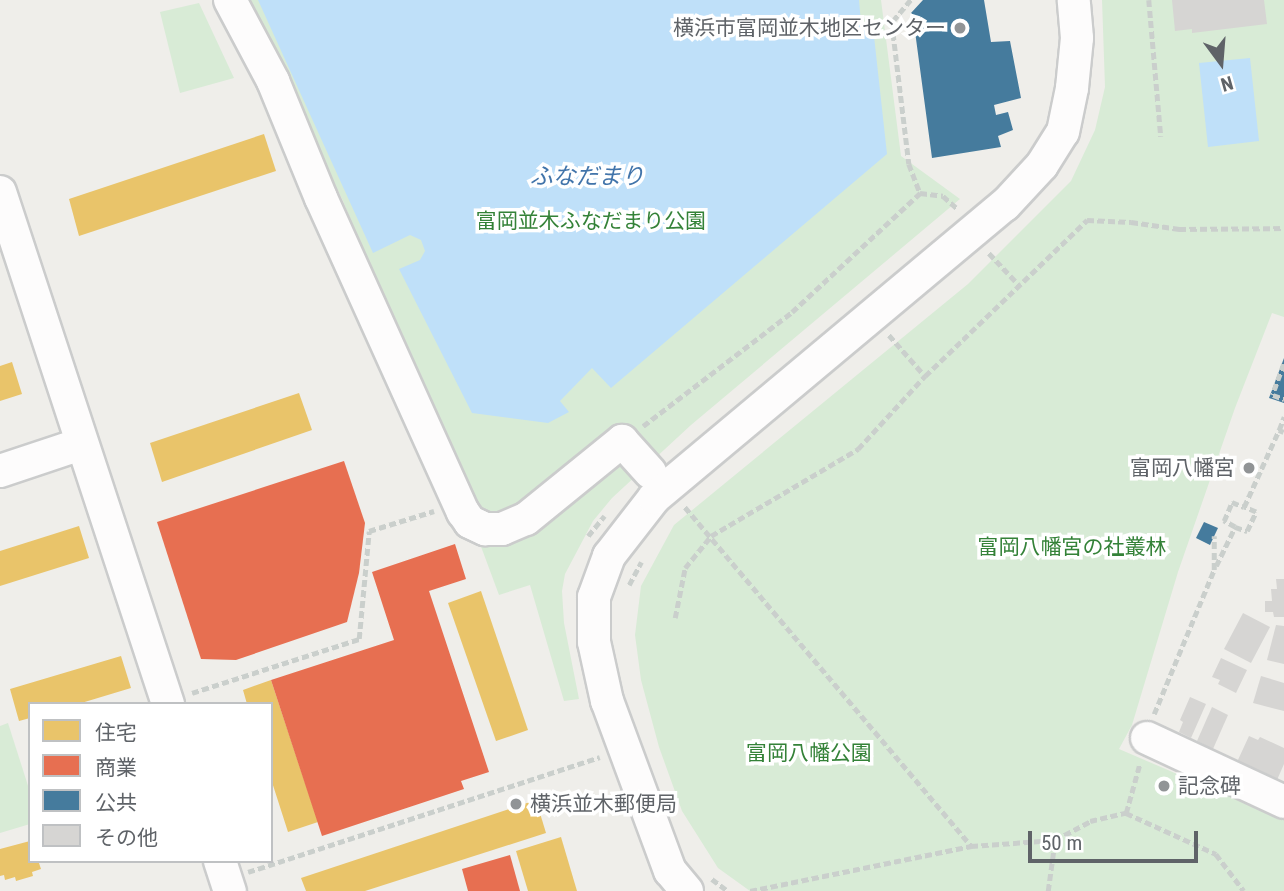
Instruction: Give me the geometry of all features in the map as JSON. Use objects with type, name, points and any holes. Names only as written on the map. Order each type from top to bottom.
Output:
[{"type":"street","points":[[230,0],[273,82],[321,198],[470,522],[485,529],[502,529],[526,519],[622,441],[650,472]]},
{"type":"street","points":[[697,883],[670,871],[607,701],[594,642],[594,597],[609,556],[654,498],[1005,205],[1042,165],[1063,132],[1072,88],[1077,38],[1074,0]]},
{"type":"street","points":[[0,192],[80,444],[176,699]]},
{"type":"street","points":[[0,471],[80,444]]},
{"type":"street","points":[[1147,738],[1284,802]]},
{"type":"path","points":[[911,0],[892,23],[909,164],[920,194]]},
{"type":"path","points":[[1149,0],[1161,136]]},
{"type":"path","points":[[622,441],[792,312],[920,194],[943,196],[958,209]]},
{"type":"path","points":[[675,618],[685,568],[711,536],[858,449],[925,376],[1087,220],[1131,222],[1179,229],[1284,228]]},
{"type":"path","points":[[985,249],[1019,285]]},
{"type":"path","points":[[877,341],[897,325]]},
{"type":"path","points":[[887,333],[925,376]]},
{"type":"path","points":[[1284,364],[1273,394],[1284,399]]},
{"type":"path","points":[[1244,507],[1282,431],[1284,417]]},
{"type":"path","points":[[678,515],[696,498]]},
{"type":"path","points":[[1232,502],[1256,512],[1247,531],[1235,527],[1224,521],[1232,502]]},
{"type":"path","points":[[176,699],[359,639],[369,531],[459,503]]},
{"type":"path","points":[[685,507],[971,846]]},
{"type":"path","points":[[1157,699],[1235,527]]},
{"type":"path","points":[[1214,536],[1214,570]]},
{"type":"path","points":[[626,591],[641,561]]},
{"type":"path","points":[[273,862],[600,757]]},
{"type":"path","points":[[750,891],[971,846],[1055,841],[1090,821],[1126,813],[1216,853],[1244,891]]},
{"type":"path","points":[[1048,891],[1055,841]]},
{"type":"path","points":[[231,875],[269,863]]},
{"type":"path","points":[[697,883],[728,891]]},
{"type":"green space","name":"ふなだまり","points":[[247,0],[881,0],[901,156],[960,199],[691,425],[612,498],[593,521],[565,574],[562,591],[564,623],[579,699],[564,701],[530,585],[499,595],[447,455],[343,201]]},
{"type":"green space","name":"富岡八幡公園","points":[[1102,0],[1284,0],[1284,317],[1272,313],[1235,408],[1178,572],[1132,725],[1119,749],[1284,820],[1284,891],[750,891],[718,868],[682,811],[659,747],[641,680],[635,635],[641,586],[674,525],[968,284],[1071,181],[1095,130],[1105,87]]},
{"type":"green space","points":[[199,3],[234,78],[180,93],[160,12]]},
{"type":"green space","points":[[8,723],[28,786],[28,825],[0,833],[0,726]]},
{"type":"water","name":"ふなだまり","points":[[258,0],[859,0],[861,23],[873,27],[887,154],[611,388],[592,368],[560,401],[569,412],[548,423],[472,413],[399,269],[420,260],[425,251],[421,240],[410,235],[373,253]]},
{"type":"water","points":[[1250,58],[1259,141],[1208,147],[1199,63]]},
{"type":"building: 住宅","points":[[264,134],[276,171],[79,236],[69,199]]},
{"type":"building: 住宅","points":[[12,362],[22,394],[0,401],[0,366]]},
{"type":"building: 住宅","points":[[299,393],[312,430],[162,482],[150,443]]},
{"type":"building: 住宅","points":[[79,526],[89,558],[0,586],[0,551]]},
{"type":"building: 住宅","points":[[481,591],[528,730],[496,741],[448,603]]},
{"type":"building: 住宅","points":[[121,656],[131,688],[85,702],[28,702],[28,719],[19,721],[10,689]]},
{"type":"building: 住宅","points":[[271,680],[318,822],[288,832],[273,785],[273,702],[246,702],[243,690]]},
{"type":"building: 住宅","points":[[536,800],[546,833],[365,891],[306,891],[301,878]]},
{"type":"building: 住宅","points":[[561,837],[577,891],[528,891],[516,851]]},
{"type":"building: 住宅","points":[[28,842],[28,863],[39,863],[41,869],[32,872],[33,876],[16,881],[15,877],[5,880],[4,875],[0,876],[0,849]]},
{"type":"building: 商業","points":[[344,461],[365,523],[359,573],[347,622],[236,660],[201,659],[157,522]]},
{"type":"building: 商業","points":[[455,544],[466,579],[429,591],[489,772],[461,781],[464,789],[322,836],[271,680],[394,640],[372,572]]},
{"type":"building: 商業","points":[[510,855],[520,891],[468,891],[462,869]]},
{"type":"building: 公共","points":[[923,0],[984,0],[991,42],[1010,41],[1021,98],[994,105],[996,115],[1008,112],[1013,130],[998,136],[1001,147],[932,158],[914,24],[917,18],[911,13]]},
{"type":"building: 公共","points":[[1284,358],[1284,403],[1269,398]]},
{"type":"building: 公共","points":[[1204,522],[1218,528],[1210,545],[1196,538]]},
{"type":"building: その他","points":[[1172,0],[1264,0],[1267,24],[1192,33],[1192,29],[1175,31]]},
{"type":"building: その他","points":[[1276,579],[1284,579],[1284,617],[1274,617],[1273,612],[1265,612],[1265,601],[1272,601],[1271,589],[1277,589]]},
{"type":"building: その他","points":[[1243,613],[1270,627],[1251,663],[1224,649]]},
{"type":"building: その他","points":[[1276,625],[1284,626],[1284,664],[1267,660]]},
{"type":"building: その他","points":[[1221,658],[1247,670],[1236,693],[1218,684],[1220,680],[1212,677]]},
{"type":"building: その他","points":[[1261,676],[1284,683],[1284,711],[1253,703]]},
{"type":"building: その他","points":[[1190,697],[1206,704],[1191,738],[1179,732],[1183,722],[1180,720]]},
{"type":"building: その他","points":[[1212,707],[1228,715],[1213,749],[1197,741]]},
{"type":"building: その他","points":[[1249,736],[1258,740],[1260,737],[1284,748],[1284,764],[1277,780],[1237,762]]},
{"type":"place","name":"横浜市富岡並木地区センター","points":[[960,28]]},
{"type":"place","name":"富岡八幡宮","points":[[1249,468]]},
{"type":"place","name":"記念碑","points":[[1164,786]]},
{"type":"place","name":"横浜並木郵便局","points":[[516,804]]},
{"type":"park label","name":"富岡並木ふなだまり公園","points":[[591,221]]},
{"type":"park label","name":"富岡八幡宮の社叢林","points":[[1072,547]]}]
